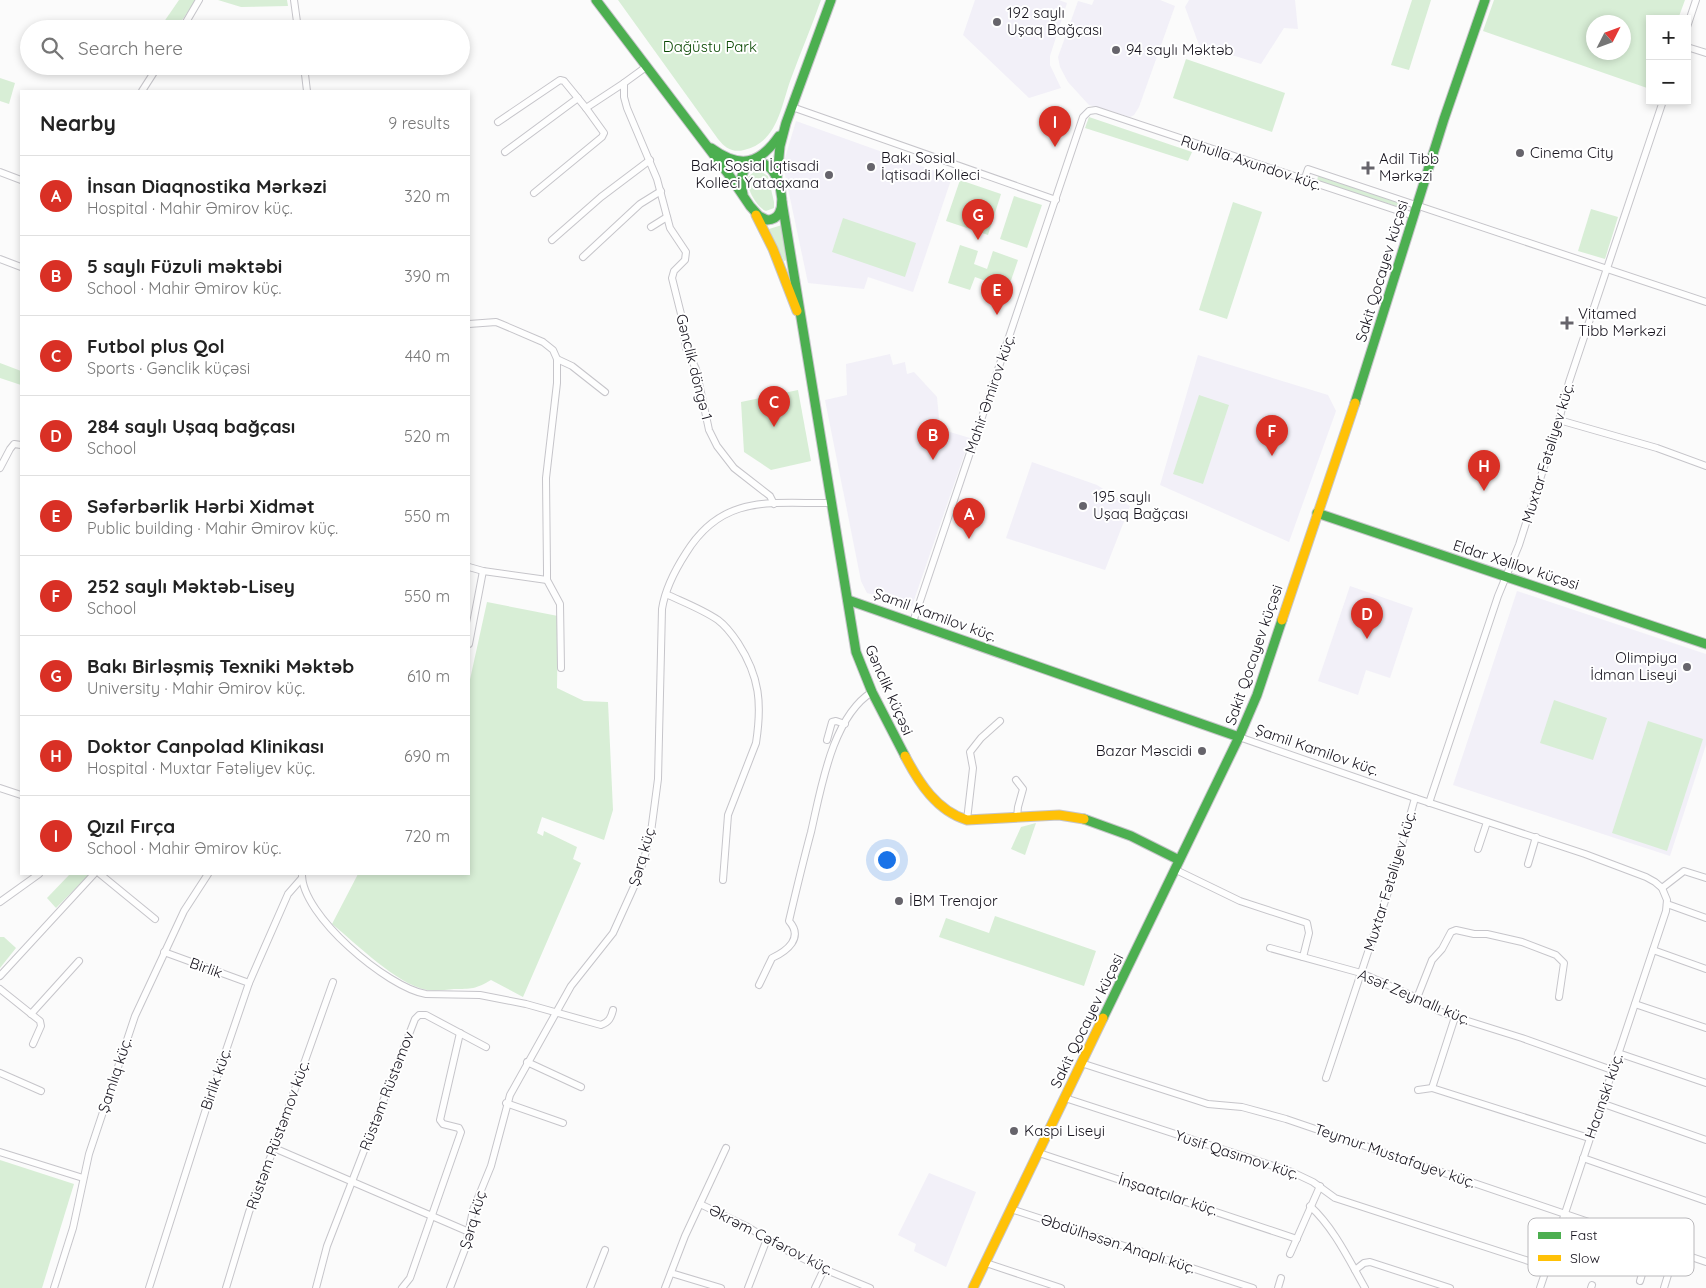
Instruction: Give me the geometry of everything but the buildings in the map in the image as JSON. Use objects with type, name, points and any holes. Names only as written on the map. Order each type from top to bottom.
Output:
[{"type":"street","points":[[187,20],[199,0]]},
{"type":"street","points":[[294,0],[297,20]]},
{"type":"street","points":[[596,0],[754,210],[773,249],[802,326]]},
{"type":"street","points":[[802,326],[778,181],[778,158],[786,123],[831,0]]},
{"type":"street","name":"Sakit Qocayev küçəsi","points":[[973,1288],[1239,737],[1257,695],[1359,391],[1447,110],[1485,0]]},
{"type":"street","points":[[1691,15],[1696,0]]},
{"type":"street","points":[[1691,48],[1706,54]]},
{"type":"street","points":[[586,108],[646,67]]},
{"type":"street","points":[[143,90],[152,75]]},
{"type":"street","points":[[305,75],[308,90]]},
{"type":"street","points":[[498,122],[560,80],[564,81],[604,133],[602,138],[534,193]]},
{"type":"street","name":"Gənclik döngə 1","points":[[624,83],[624,97],[627,108],[650,160],[661,191],[670,228],[686,252],[685,260],[672,273],[672,278],[682,318],[686,348],[696,369],[709,430],[726,459],[741,474],[770,496],[774,504]]},
{"type":"street","points":[[505,152],[578,98]]},
{"type":"street","name":"Muxtar Fətəliyev küç.","points":[[1429,803],[1498,596],[1519,545],[1559,420],[1569,382],[1662,105]]},
{"type":"street","points":[[792,107],[1056,200]]},
{"type":"street","name":"Ruhulla Axundov küç.","points":[[1089,111],[1096,110],[1304,181],[1414,216]]},
{"type":"street","name":"Mahir Əmirov küç.","points":[[913,622],[1083,117],[1089,111]]},
{"type":"street","points":[[743,194],[740,185],[740,174],[746,165],[774,144],[786,123]]},
{"type":"street","points":[[695,132],[725,157],[733,160],[762,162],[769,166],[778,181]]},
{"type":"street","points":[[552,240],[601,196],[650,160]]},
{"type":"street","points":[[1304,181],[1308,169],[1418,204],[1706,302]]},
{"type":"street","points":[[0,172],[20,180]]},
{"type":"street","points":[[583,257],[640,204],[661,191]]},
{"type":"street","points":[[754,210],[763,219],[772,220],[781,214],[782,202]]},
{"type":"street","points":[[651,227],[667,217]]},
{"type":"street","points":[[0,259],[20,267]]},
{"type":"street","points":[[470,324],[496,322],[501,324],[544,342],[553,350],[557,360],[557,383],[546,478],[547,580],[560,604],[561,668]]},
{"type":"street","name":"Gənclik küçəsi","points":[[802,326],[856,652],[872,692],[902,751],[924,788],[946,810],[966,820]]},
{"type":"street","points":[[557,360],[572,366],[605,392]]},
{"type":"street","points":[[1559,420],[1657,448],[1706,466]]},
{"type":"street","points":[[0,468],[14,444],[20,445]]},
{"type":"street","name":"Şərq küç","points":[[450,1288],[463,1256],[473,1210],[491,1166],[506,1103],[527,1062],[578,977],[613,933],[637,880],[644,859],[651,832],[658,779],[662,609],[666,594],[680,562],[702,530],[732,510],[754,504],[832,503]]},
{"type":"street","name":"Eldar Xəlilov küçəsi","points":[[1317,513],[1706,644]]},
{"type":"street","points":[[470,567],[483,571],[547,580]]},
{"type":"street","points":[[470,639],[483,571]]},
{"type":"street","points":[[666,594],[706,613],[724,625],[748,658],[755,676],[759,705],[757,733],[750,758],[728,816],[723,880]]},
{"type":"street","name":"Şamil Kamilov küç.","points":[[848,600],[1429,803],[1536,837],[1639,874],[1662,888]]},
{"type":"street","points":[[758,985],[772,958],[791,947],[795,932],[789,921],[832,750],[845,724],[860,702],[872,692]]},
{"type":"street","points":[[827,740],[832,722],[836,720],[845,724]]},
{"type":"street","points":[[1000,721],[981,738],[970,752],[973,768],[966,820],[1059,815],[1084,819],[1131,836],[1179,860]]},
{"type":"street","points":[[1016,780],[1023,789],[1017,817]]},
{"type":"street","points":[[0,788],[20,795]]},
{"type":"street","name":"Muxtar Fətəliyev küç.","points":[[1326,1078],[1391,883],[1415,798]]},
{"type":"street","points":[[1478,849],[1487,822]]},
{"type":"street","points":[[1528,864],[1536,837]]},
{"type":"street","points":[[1174,870],[1235,899],[1307,923],[1309,932],[1303,957]]},
{"type":"street","points":[[1706,878],[1684,871],[1662,888],[1666,894],[1667,904],[1706,918]]},
{"type":"street","points":[[0,902],[38,875]]},
{"type":"street","points":[[0,976],[93,875]]},
{"type":"street","points":[[101,875],[155,919]]},
{"type":"street","name":"Şamlıq küç.","points":[[54,1288],[72,1228],[89,1154],[135,1016],[184,911],[207,875]]},
{"type":"street","points":[[302,876],[307,896],[316,912],[330,929],[401,986],[418,993],[480,995],[601,1024],[607,1023],[611,1018],[613,1010]]},
{"type":"street","name":"Birlik küç.","points":[[149,1288],[205,1112],[249,983],[288,894],[302,876]]},
{"type":"street","name":"Hacınski küç.","points":[[1563,1218],[1667,904]]},
{"type":"street","points":[[1418,998],[1432,960],[1442,949],[1451,932],[1456,930],[1507,938],[1556,955],[1564,963],[1559,997]]},
{"type":"street","name":"Asəf Zeynallı küç.","points":[[1270,948],[1361,973],[1418,998],[1439,1011],[1612,1070]]},
{"type":"street","points":[[1653,950],[1706,969]]},
{"type":"street","name":"Birlik","points":[[164,952],[249,983]]},
{"type":"street","points":[[31,1014],[79,961]]},
{"type":"street","name":"Rüstəm Rüstəmov küç.","points":[[226,1288],[249,1212],[274,1148],[333,982]]},
{"type":"street","points":[[0,989],[40,1021],[41,1026],[33,1044]]},
{"type":"street","points":[[1635,1004],[1706,1028]]},
{"type":"street","name":"Rüstəm Rüstəmov","points":[[316,1288],[327,1246],[415,1019],[419,1015],[426,1015],[486,1047]]},
{"type":"street","points":[[1432,1088],[1455,1017]]},
{"type":"street","points":[[402,1288],[410,1278],[461,1132],[459,1128],[443,1124],[440,1120],[460,1033]]},
{"type":"street","points":[[1618,1053],[1706,1083]]},
{"type":"street","points":[[527,1062],[581,1087]]},
{"type":"street","name":"Teymur Mustafayev küç.","points":[[1081,1063],[1208,1104],[1242,1107],[1281,1117],[1576,1218]]},
{"type":"street","points":[[0,1074],[41,1091]]},
{"type":"street","points":[[1418,1090],[1432,1088],[1589,1138]]},
{"type":"street","name":"Yusif Qasımov küç.","points":[[1065,1098],[1292,1172],[1320,1186],[1336,1198],[1528,1261]]},
{"type":"street","points":[[506,1103],[563,1123]]},
{"type":"street","points":[[1601,1104],[1706,1140]]},
{"type":"street","points":[[274,1148],[469,1232]]},
{"type":"street","points":[[665,1288],[677,1255],[726,1148]]},
{"type":"street","points":[[0,1152],[83,1178]]},
{"type":"street","name":"İnşaatçılar küç.","points":[[1039,1153],[1297,1239]]},
{"type":"street","points":[[1583,1158],[1706,1201]]},
{"type":"street","points":[[1290,1254],[1320,1186]]},
{"type":"street","name":"Əkrəm Cəfərov küç.","points":[[700,1204],[746,1226],[824,1269],[870,1288]]},
{"type":"street","points":[[1310,1206],[1323,1220],[1365,1288]]},
{"type":"street","name":"Əbdülhəsən Anaplı küç.","points":[[1011,1209],[1253,1288]]},
{"type":"street","points":[[748,1288],[767,1239]]},
{"type":"street","points":[[590,1288],[605,1250]]},
{"type":"street","name":"Teymur Mustafayev küç.","points":[[1694,1258],[1706,1262]]},
{"type":"street","points":[[1355,1270],[1364,1263],[1370,1262],[1450,1288]]},
{"type":"street","points":[[986,1263],[1061,1288]]},
{"type":"street","points":[[816,1288],[824,1269]]},
{"type":"street","points":[[671,1273],[720,1288]]},
{"type":"street","points":[[1640,1281],[1641,1276]]},
{"type":"street","points":[[1664,1288],[1668,1276]]},
{"type":"street","points":[[1278,1288],[1281,1278]]},
{"type":"shaded area","points":[[975,0],[1059,0],[1067,3],[1050,56],[1050,65],[1061,88],[1029,98],[963,35]]},
{"type":"shaded area","points":[[1094,0],[1160,0],[1175,6],[1139,107],[1134,115],[1130,117],[1089,105],[1068,82],[1060,67],[1058,57],[1078,1],[1092,5]]},
{"type":"shaded area","points":[[1189,0],[1295,0],[1298,29],[1284,28],[1261,64],[1199,45],[1185,7]]},
{"type":"shaded area","points":[[796,121],[952,177],[913,292],[868,277],[864,289],[808,283],[783,165]]},
{"type":"shaded area","points":[[890,354],[893,365],[905,362],[907,374],[914,372],[937,397],[940,429],[970,438],[912,606],[867,593],[861,581],[825,400],[847,395],[846,364]]},
{"type":"shaded area","points":[[1198,355],[1328,395],[1336,411],[1289,542],[1160,485]]},
{"type":"shaded area","points":[[1032,462],[1097,485],[1130,506],[1105,570],[1006,538]]},
{"type":"shaded area","points":[[1350,586],[1413,608],[1390,678],[1366,670],[1358,695],[1318,681]]},
{"type":"shaded area","points":[[1517,591],[1706,654],[1706,745],[1670,856],[1453,785]]},
{"type":"shaded area","points":[[929,1173],[976,1192],[946,1267],[914,1251],[916,1244],[898,1235]]},
{"type":"green space","points":[[179,0],[196,0],[182,20],[165,20]]},
{"type":"green space","points":[[218,0],[287,0],[288,6],[241,7]]},
{"type":"green space","name":"Dağüstu Park","points":[[618,0],[821,0],[772,130],[756,146],[736,151],[723,145],[718,139]]},
{"type":"green space","points":[[1412,0],[1431,0],[1409,70],[1391,65]]},
{"type":"green space","points":[[1494,0],[1685,0],[1679,15],[1646,15],[1646,88],[1483,31]]},
{"type":"green space","points":[[1186,59],[1285,93],[1272,132],[1173,98]]},
{"type":"green space","points":[[0,78],[15,83],[9,104],[0,101]]},
{"type":"green space","points":[[1089,117],[1192,152],[1188,161],[1085,128]]},
{"type":"green space","points":[[755,171],[760,171],[768,176],[774,208],[766,211],[752,197],[748,186],[748,177]]},
{"type":"green space","points":[[1318,176],[1400,203],[1399,207],[1317,181]]},
{"type":"green space","points":[[960,180],[1001,194],[988,235],[946,221]]},
{"type":"green space","points":[[1014,196],[1042,205],[1027,248],[1000,239]]},
{"type":"green space","points":[[1233,202],[1262,212],[1227,319],[1199,310]]},
{"type":"green space","points":[[1591,209],[1618,217],[1605,259],[1578,251]]},
{"type":"green space","points":[[843,218],[916,243],[905,277],[832,252]]},
{"type":"green space","points":[[782,225],[787,260],[784,261],[769,229]]},
{"type":"green space","points":[[960,245],[978,251],[974,264],[987,269],[993,251],[1018,260],[1008,289],[975,277],[970,290],[948,283]]},
{"type":"green space","points":[[0,363],[20,371],[20,385],[0,378]]},
{"type":"green space","points":[[798,390],[811,461],[771,470],[744,452],[741,402]]},
{"type":"green space","points":[[1199,395],[1229,405],[1203,484],[1173,474]]},
{"type":"green space","points":[[487,602],[558,616],[557,688],[584,701],[608,702],[613,810],[604,840],[542,817],[537,833],[543,836],[544,831],[577,847],[573,859],[581,863],[523,997],[491,980],[469,989],[427,990],[415,986],[390,972],[332,924],[357,875],[470,875],[470,679]]},
{"type":"green space","points":[[1554,700],[1607,718],[1593,760],[1540,743]]},
{"type":"green space","points":[[1648,721],[1703,739],[1667,851],[1612,833]]},
{"type":"green space","points":[[1036,823],[1025,855],[1011,849],[1021,827]]},
{"type":"green space","points":[[69,875],[89,875],[56,908],[47,898]]},
{"type":"green space","points":[[995,916],[1096,951],[1084,986],[939,937],[946,918],[989,933]]},
{"type":"green space","points":[[0,937],[4,937],[16,948],[0,968]]},
{"type":"green space","points":[[0,1160],[74,1184],[42,1288],[0,1288]]},
{"type":"traffic: fast","points":[[596,0],[729,175],[750,206],[759,216],[767,220],[774,218],[779,213],[782,198],[778,181],[775,174],[765,164],[753,161],[746,168],[741,180],[743,194]]},
{"type":"traffic: fast","points":[[777,178],[780,146],[786,123],[831,0]]},
{"type":"traffic: fast","points":[[1355,403],[1444,119],[1485,0]]},
{"type":"traffic: fast","points":[[711,148],[731,159],[748,161],[764,153],[779,136]]},
{"type":"traffic: fast","points":[[782,202],[856,652],[872,692],[905,756]]},
{"type":"traffic: fast","points":[[1317,513],[1706,644]]},
{"type":"traffic: fast","points":[[848,600],[1239,737]]},
{"type":"traffic: fast","points":[[1103,1018],[1239,737],[1257,695],[1282,620]]},
{"type":"traffic: fast","points":[[1084,819],[1131,836],[1179,860]]},
{"type":"traffic: slow","points":[[756,215],[773,249],[797,311]]},
{"type":"traffic: slow","points":[[1282,620],[1355,403]]},
{"type":"traffic: slow","points":[[905,756],[916,776],[930,795],[947,810],[967,820],[1059,815],[1084,819]]},
{"type":"traffic: slow","points":[[973,1288],[1103,1018]]},
{"type":"place","name":"192 saylı Uşaq Bağçası","points":[[997,22]]},
{"type":"place","name":"94 saylı Məktəb","points":[[1116,50]]},
{"type":"place","name":"Qızıl Fırça","points":[[1055,147]]},
{"type":"place","name":"Cinema City","points":[[1520,153]]},
{"type":"place","name":"Bakı Sosial İqtisadi Kolleci","points":[[871,167]]},
{"type":"place","name":"Adil Tibb Mərkəzi","points":[[1368,168]]},
{"type":"place","name":"Bakı Sosial İqtisadi Kolleci Yataqxana","points":[[829,175]]},
{"type":"place","name":"Bakı Birləşmiş Texniki Məktəb","points":[[978,240]]},
{"type":"place","name":"Səfərbərlik Hərbi Xidmət","points":[[997,315]]},
{"type":"place","name":"Vitamed Tibb Mərkəzi","points":[[1567,323]]},
{"type":"place","name":"Futbol plus Qol","points":[[774,427]]},
{"type":"place","name":"252 saylı Məktəb-Lisey","points":[[1272,456]]},
{"type":"place","name":"5 saylı Füzuli məktəbi","points":[[933,460]]},
{"type":"place","name":"Doktor Canpolad Klinikası","points":[[1484,491]]},
{"type":"place","name":"195 saylı Uşaq Bağçası","points":[[1083,506]]},
{"type":"place","name":"İnsan Diaqnostika Mərkəzi","points":[[969,539]]},
{"type":"place","name":"284 saylı Uşaq bağçası","points":[[1367,639]]},
{"type":"place","name":"Olimpiya İdman Liseyi","points":[[1687,667]]},
{"type":"place","name":"Bazar Məscidi","points":[[1202,751]]},
{"type":"place","name":"İBM Trenajor","points":[[899,901]]},
{"type":"place","name":"Kaspi Liseyi","points":[[1014,1131]]}]
